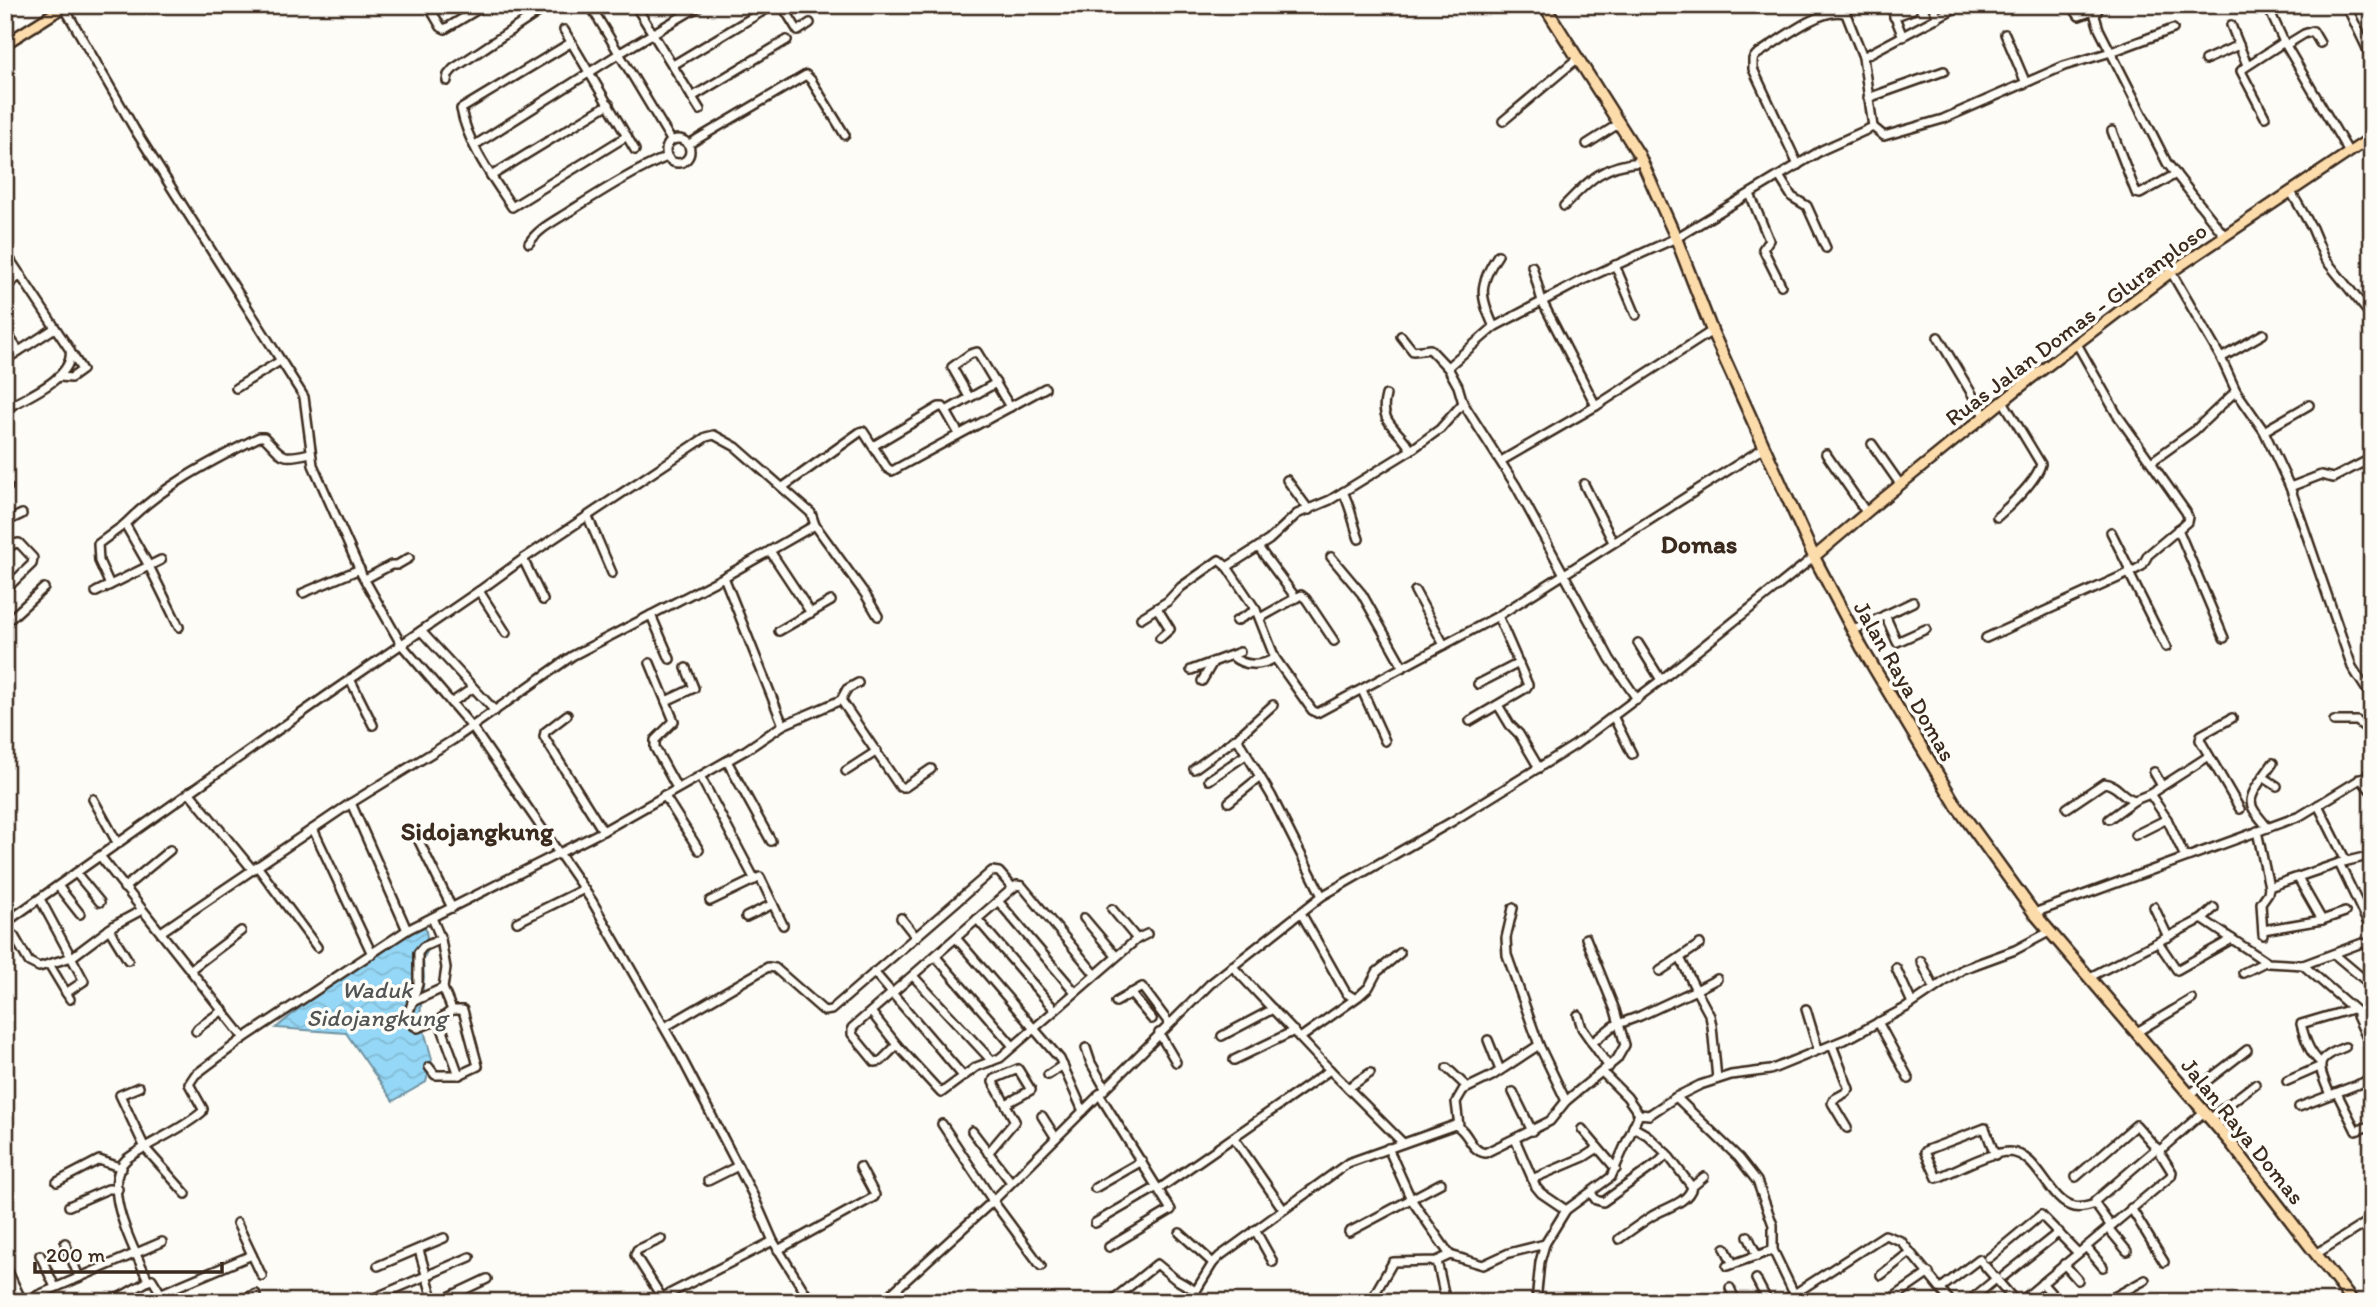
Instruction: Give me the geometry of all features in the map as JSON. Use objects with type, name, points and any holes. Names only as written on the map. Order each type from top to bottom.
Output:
[{"type":"highway","name":"Jalan Raya Domas","points":[[1544,5],[1620,123],[1641,162],[1676,238],[1712,331],[1814,557],[1852,631],[1956,805],[2049,932],[2208,1115],[2353,1302]]},
{"type":"main road","points":[[5,44],[65,6]]},
{"type":"main road","name":"Ruas Jalan Domas - Gluranploso","points":[[1814,557],[2003,401],[2171,272],[2372,136]]},
{"type":"street","points":[[428,5],[445,29],[485,5]]},
{"type":"street","points":[[447,81],[453,69],[549,5]]},
{"type":"street","points":[[590,5],[671,140]]},
{"type":"street","points":[[635,5],[700,110]]},
{"type":"street","points":[[475,145],[701,5]]},
{"type":"street","points":[[673,65],[773,5]]},
{"type":"street","points":[[782,5],[798,31],[810,23]]},
{"type":"street","points":[[1889,5],[1903,37]]},
{"type":"street","points":[[1932,5],[1938,18]]},
{"type":"street","points":[[1863,57],[1961,5]]},
{"type":"street","points":[[2071,5],[2078,16],[2098,8]]},
{"type":"street","points":[[2346,5],[2372,60]]},
{"type":"street","points":[[65,6],[135,130],[304,397],[313,465],[360,569],[401,644],[472,727],[584,889],[665,1027],[738,1166],[773,1241],[809,1298],[797,1302]]},
{"type":"street","points":[[2270,6],[2285,43],[2348,151]]},
{"type":"street","points":[[2098,8],[2095,16],[2099,29],[2163,157],[2224,235]]},
{"type":"street","points":[[1894,17],[1912,10]]},
{"type":"street","points":[[1798,164],[1752,69],[1753,59],[1805,24],[1834,11],[1846,13],[1863,57],[1873,127],[1880,134],[1889,136],[1925,122],[1943,119],[2064,66],[2173,29]]},
{"type":"street","points":[[2231,25],[2247,65]]},
{"type":"street","points":[[564,30],[635,150]]},
{"type":"street","points":[[2265,117],[2241,71],[2285,43],[2313,31],[2320,43]]},
{"type":"street","points":[[2005,34],[2025,81]]},
{"type":"street","points":[[692,97],[787,40]]},
{"type":"street","points":[[572,42],[461,108],[465,129],[491,176],[512,207],[627,136]]},
{"type":"street","points":[[2206,60],[2239,45]]},
{"type":"street","points":[[1503,121],[1578,58]]},
{"type":"street","points":[[1868,99],[1944,71]]},
{"type":"street","points":[[689,144],[806,75],[845,135]]},
{"type":"street","points":[[491,176],[609,104]]},
{"type":"street","points":[[1587,144],[1620,123]]},
{"type":"street","points":[[1448,369],[1454,360],[1494,327],[1615,265],[1676,238],[1822,150],[1873,127]]},
{"type":"street","points":[[2112,131],[2136,193],[2140,194],[2176,174]]},
{"type":"street","points":[[678,138],[689,144],[689,157],[684,162],[671,162],[667,157],[667,144],[671,140],[678,138]]},
{"type":"street","points":[[529,243],[539,231],[602,191],[641,168],[667,157]]},
{"type":"street","points":[[1564,206],[1594,176],[1609,167],[1641,162]]},
{"type":"street","points":[[1779,176],[1792,197],[1807,206],[1826,248]]},
{"type":"street","points":[[2291,192],[2312,228],[2325,259],[2372,317]]},
{"type":"street","points":[[1750,194],[1769,240],[1763,249],[1781,285]]},
{"type":"street","points":[[5,252],[82,370],[71,378],[60,377]]},
{"type":"street","points":[[1494,327],[1482,299],[1485,279],[1498,255]]},
{"type":"street","points":[[1615,265],[1636,315]]},
{"type":"street","points":[[1532,266],[1542,301],[1596,406]]},
{"type":"street","points":[[2171,272],[2221,358],[2236,391],[2264,430],[2290,487],[2352,667],[2372,698]]},
{"type":"street","points":[[5,287],[21,275]]},
{"type":"street","points":[[5,360],[55,328]]},
{"type":"street","points":[[5,331],[19,351]]},
{"type":"street","points":[[1501,461],[1596,406],[1712,331]]},
{"type":"street","points":[[2221,358],[2263,334]]},
{"type":"street","points":[[1401,336],[1415,352],[1430,349],[1448,369],[1463,403],[1501,461],[1610,659],[1637,699]]},
{"type":"street","points":[[1938,337],[1985,416]]},
{"type":"street","points":[[1986,638],[2142,566],[2148,555],[2187,522],[2189,517],[2116,413],[2077,344]]},
{"type":"street","points":[[5,409],[60,377],[67,368],[71,357],[70,350]]},
{"type":"street","points":[[969,397],[952,365],[970,354],[979,354],[1010,407]]},
{"type":"street","points":[[236,388],[280,361]]},
{"type":"street","points":[[946,411],[996,383]]},
{"type":"street","points":[[783,487],[860,432],[863,432],[887,468],[892,471],[1045,388]]},
{"type":"street","points":[[2151,462],[2194,431],[2236,391]]},
{"type":"street","points":[[1386,395],[1384,405],[1387,421],[1411,450]]},
{"type":"street","points":[[1997,517],[2008,508],[2041,464],[2003,401]]},
{"type":"street","points":[[1227,567],[1258,547],[1294,516],[1343,492],[1411,450],[1440,429],[1463,403]]},
{"type":"street","points":[[2264,430],[2309,405]]},
{"type":"street","points":[[873,446],[939,407],[946,411],[959,434]]},
{"type":"street","points":[[5,923],[523,559],[714,435],[736,447],[811,513],[815,525],[855,579],[878,616]]},
{"type":"street","points":[[110,585],[99,561],[98,544],[125,524],[145,503],[260,437],[264,437],[286,457],[310,453]]},
{"type":"street","points":[[1872,444],[1900,484]]},
{"type":"street","points":[[1141,618],[1219,560],[1227,567],[1258,614],[1275,658],[1312,710],[1317,713],[1498,616],[1765,447]]},
{"type":"street","points":[[1826,454],[1866,512]]},
{"type":"street","points":[[2290,487],[2321,475],[2333,478],[2364,462],[2372,472]]},
{"type":"street","points":[[1287,480],[1309,510]]},
{"type":"street","points":[[1584,484],[1614,542]]},
{"type":"street","points":[[1343,492],[1351,506],[1359,539]]},
{"type":"street","points":[[5,523],[22,514]]},
{"type":"street","points":[[587,517],[611,573]]},
{"type":"street","points":[[125,524],[149,566],[178,627]]},
{"type":"street","points":[[161,932],[351,803],[472,727],[572,656],[724,577],[815,525]]},
{"type":"street","points":[[2178,529],[2224,638]]},
{"type":"street","points":[[2111,532],[2166,647]]},
{"type":"street","points":[[5,552],[13,544],[19,543],[33,558],[32,564],[5,590]]},
{"type":"street","points":[[1258,547],[1296,598]]},
{"type":"street","points":[[770,551],[811,612]]},
{"type":"street","points":[[1331,557],[1362,594],[1403,667]]},
{"type":"street","points":[[882,1302],[993,1201],[1210,984],[1322,897],[1539,768],[1614,716],[1814,557]]},
{"type":"street","points":[[365,579],[409,558]]},
{"type":"street","points":[[523,559],[543,600]]},
{"type":"street","points":[[96,592],[160,560]]},
{"type":"street","points":[[303,593],[360,569]]},
{"type":"street","points":[[724,577],[783,725]]},
{"type":"street","points":[[5,616],[11,618],[44,588]]},
{"type":"street","points":[[479,591],[506,634]]},
{"type":"street","points":[[1415,591],[1444,645]]},
{"type":"street","points":[[1236,621],[1301,595],[1306,598],[1334,641]]},
{"type":"street","points":[[779,631],[831,601]]},
{"type":"street","points":[[1852,631],[1913,602]]},
{"type":"street","points":[[1157,608],[1170,629],[1160,638]]},
{"type":"street","points":[[651,615],[670,659]]},
{"type":"street","points":[[1885,615],[1897,642],[1926,629]]},
{"type":"street","points":[[1470,720],[1526,688],[1528,684],[1498,616]]},
{"type":"street","points":[[421,631],[495,711]]},
{"type":"street","points":[[1638,643],[1661,680]]},
{"type":"street","points":[[1191,670],[1236,654],[1237,661],[1258,664],[1275,658]]},
{"type":"street","points":[[1202,681],[1214,662]]},
{"type":"street","points":[[650,663],[674,721],[654,744],[677,788]]},
{"type":"street","points":[[1478,684],[1519,663]]},
{"type":"street","points":[[666,701],[694,688],[686,668]]},
{"type":"street","points":[[350,679],[373,725]]},
{"type":"street","points":[[148,1280],[122,1224],[117,1200],[118,1176],[128,1158],[202,1112],[203,1109],[190,1084],[192,1078],[244,1038],[407,930],[603,831],[727,761],[783,725],[841,700],[847,689],[858,683]]},
{"type":"street","points":[[451,703],[473,688]]},
{"type":"street","points":[[1362,690],[1385,741]]},
{"type":"street","points":[[841,700],[903,788],[931,769]]},
{"type":"street","points":[[1194,769],[1238,737],[1273,705]]},
{"type":"street","points":[[1497,705],[1519,734],[1539,768]]},
{"type":"street","points":[[567,715],[545,732],[544,737],[603,831]]},
{"type":"street","points":[[1614,716],[1632,754]]},
{"type":"street","points":[[2232,718],[2201,735],[2200,740],[2239,809]]},
{"type":"street","points":[[2334,721],[2357,721],[2372,733]]},
{"type":"street","points":[[1238,737],[1322,897]]},
{"type":"street","points":[[846,771],[877,751]]},
{"type":"street","points":[[1209,779],[1247,754]]},
{"type":"street","points":[[2109,819],[2135,800],[2150,794],[2209,756]]},
{"type":"street","points":[[727,761],[771,841]]},
{"type":"street","points":[[2268,828],[2257,816],[2249,800],[2273,763]]},
{"type":"street","points":[[2154,772],[2162,786]]},
{"type":"street","points":[[2034,913],[2300,816],[2372,772]]},
{"type":"street","points":[[700,776],[755,880]]},
{"type":"street","points":[[1229,803],[1261,777]]},
{"type":"street","points":[[2263,777],[2277,786]]},
{"type":"street","points":[[2360,778],[2372,792]]},
{"type":"street","points":[[2067,808],[2104,783],[2115,786],[2127,798],[2135,800]]},
{"type":"street","points":[[189,792],[317,947]]},
{"type":"street","points":[[2150,794],[2185,857]]},
{"type":"street","points":[[664,795],[699,850]]},
{"type":"street","points":[[93,799],[118,844]]},
{"type":"street","points":[[351,803],[407,930]]},
{"type":"street","points":[[2318,804],[2372,932]]},
{"type":"street","points":[[2135,835],[2166,819]]},
{"type":"street","points":[[313,829],[372,954]]},
{"type":"street","points":[[413,829],[452,908]]},
{"type":"street","points":[[2257,831],[2269,887],[2262,903],[2263,933],[2345,912]]},
{"type":"street","points":[[124,888],[170,850]]},
{"type":"street","points":[[100,856],[244,1038]]},
{"type":"street","points":[[2269,887],[2360,858]]},
{"type":"street","points":[[665,1027],[768,967],[775,968],[827,1011],[992,871],[999,872],[1013,888]]},
{"type":"street","points":[[76,873],[100,902]]},
{"type":"street","points":[[710,901],[760,877],[783,925]]},
{"type":"street","points":[[2298,878],[2322,920]]},
{"type":"street","points":[[897,1045],[875,1062],[852,1034],[852,1028],[1017,885],[1022,886],[1095,975]]},
{"type":"street","points":[[58,886],[80,914]]},
{"type":"street","points":[[517,922],[584,889]]},
{"type":"street","points":[[40,899],[84,983],[68,996],[49,964]]},
{"type":"street","points":[[998,901],[1075,992]]},
{"type":"street","points":[[746,917],[773,904]]},
{"type":"street","points":[[2154,907],[2168,937]]},
{"type":"street","points":[[1513,908],[1506,938],[1507,955],[1539,1045],[1566,1101]]},
{"type":"street","points":[[2090,977],[2202,919],[2214,908]]},
{"type":"street","points":[[1112,909],[1137,939]]},
{"type":"street","points":[[14,936],[37,967],[69,958],[109,929],[142,910]]},
{"type":"street","points":[[1301,913],[1346,993],[1354,998]]},
{"type":"street","points":[[432,918],[442,939],[446,968],[443,988],[452,1010]]},
{"type":"street","points":[[901,918],[916,937]]},
{"type":"street","points":[[1084,918],[1116,956]]},
{"type":"street","points":[[977,919],[1055,1010]]},
{"type":"street","points":[[2202,919],[2265,962],[2303,965],[2362,943],[2372,946]]},
{"type":"street","points":[[109,929],[128,960]]},
{"type":"street","points":[[191,969],[241,931]]},
{"type":"street","points":[[1578,1015],[1582,1028],[1605,1069],[1639,1114],[1649,1115],[1676,1097],[1717,1079],[1770,1070],[1864,1031],[1963,970],[2015,950],[2049,932]]},
{"type":"street","points":[[871,1012],[941,1093],[976,1067],[992,1062],[1034,1030],[1116,956],[1147,934]]},
{"type":"street","points":[[956,938],[1063,1065],[1083,1111]]},
{"type":"street","points":[[1539,1045],[1467,1087],[1456,1102],[1460,1126],[1480,1153],[1516,1139],[1550,1121],[1566,1101],[1617,1059],[1625,1045],[1620,1024],[1586,938]]},
{"type":"street","points":[[429,1068],[435,1075],[459,1074],[476,1068],[478,1064],[463,1010],[452,1010],[439,1020],[418,1028],[415,1027],[409,1012],[418,984],[419,950],[442,939]]},
{"type":"street","points":[[2158,942],[2177,970],[2232,939]]},
{"type":"street","points":[[1660,971],[1700,944]]},
{"type":"street","points":[[1300,1038],[1369,987],[1377,971],[1400,953]]},
{"type":"street","points":[[2334,954],[2372,986]]},
{"type":"street","points":[[936,957],[1013,1046]]},
{"type":"street","points":[[1680,958],[1712,1026],[1717,1079]]},
{"type":"street","points":[[1922,961],[1934,988]]},
{"type":"street","points":[[2243,974],[2265,962]]},
{"type":"street","points":[[2303,965],[2372,1026]]},
{"type":"street","points":[[1232,967],[1403,1143]]},
{"type":"street","points":[[1896,968],[1912,1003]]},
{"type":"street","points":[[874,971],[963,1076]]},
{"type":"street","points":[[914,976],[992,1062]]},
{"type":"street","points":[[1592,1043],[1614,1026],[1717,979]]},
{"type":"street","points":[[412,1002],[443,988]]},
{"type":"street","points":[[1116,1002],[1142,988],[1147,991],[1169,1023]]},
{"type":"street","points":[[1130,993],[1152,1019]]},
{"type":"street","points":[[2137,1032],[2192,999]]},
{"type":"street","points":[[1222,1036],[1273,1009]]},
{"type":"street","points":[[1806,1009],[1818,1049]]},
{"type":"street","points":[[196,1031],[223,1010]]},
{"type":"street","points":[[2354,1010],[2372,1049]]},
{"type":"street","points":[[2354,1010],[2301,1024],[2313,1056],[2356,1131],[2372,1125]]},
{"type":"street","points":[[439,1020],[459,1074]]},
{"type":"street","points":[[1878,1022],[1909,1079]]},
{"type":"street","points":[[1234,1060],[1294,1031]]},
{"type":"street","points":[[1159,1033],[1176,1062]]},
{"type":"street","points":[[1488,1040],[1500,1070]]},
{"type":"street","points":[[1832,1045],[1849,1088],[1832,1102],[1847,1128]]},
{"type":"street","points":[[2287,1081],[2319,1065],[2327,1054],[2345,1047]]},
{"type":"street","points":[[1086,1048],[1102,1091],[1171,1210],[1109,1247]]},
{"type":"street","points":[[2190,1094],[2247,1050]]},
{"type":"street","points":[[1048,1075],[1063,1065]]},
{"type":"street","points":[[1447,1068],[1467,1087]]},
{"type":"street","points":[[988,1153],[1015,1124],[993,1082],[994,1079],[1017,1069],[1031,1090],[1006,1104]]},
{"type":"street","points":[[1095,1223],[1158,1188],[1330,1070]]},
{"type":"street","points":[[1348,1088],[1370,1073]]},
{"type":"street","points":[[2299,1107],[2369,1080],[2372,1094]]},
{"type":"street","points":[[2127,1251],[2095,1204],[2095,1200],[2158,1149],[2255,1084]]},
{"type":"street","points":[[139,1087],[120,1095],[145,1148],[186,1194]]},
{"type":"street","points":[[1513,1092],[1532,1131]]},
{"type":"street","points":[[1676,1097],[1739,1158],[1757,1181],[1773,1225],[1773,1250],[1796,1298]]},
{"type":"street","points":[[1536,1302],[1540,1262],[1545,1244],[1566,1210],[1608,1181],[1616,1169],[1639,1114]]},
{"type":"street","points":[[1042,1116],[1056,1138]]},
{"type":"street","points":[[942,1124],[993,1201],[1041,1266]]},
{"type":"street","points":[[1941,1288],[1978,1259],[2000,1277],[2019,1302],[2171,1176],[2172,1169],[2138,1125],[2134,1125],[2076,1177]]},
{"type":"street","points":[[1110,1302],[1157,1264],[1175,1279],[1197,1290],[1213,1263],[1348,1163],[1447,1127],[1460,1126]]},
{"type":"street","points":[[1633,1127],[1647,1135],[1667,1154],[1692,1187]]},
{"type":"street","points":[[1995,1155],[1985,1128],[1925,1152],[1937,1178],[1995,1155],[2012,1152],[2024,1158],[2064,1203],[2080,1208],[2095,1204]]},
{"type":"street","points":[[1582,1129],[1616,1169]]},
{"type":"street","points":[[972,1132],[1011,1182]]},
{"type":"street","points":[[1234,1138],[1283,1209]]},
{"type":"street","points":[[1516,1139],[1532,1179],[1541,1193],[1566,1210]]},
{"type":"street","points":[[1388,1148],[1411,1199],[1450,1255],[1483,1265],[1509,1252],[1545,1244]]},
{"type":"street","points":[[1532,1179],[1584,1157],[1598,1148]]},
{"type":"street","points":[[1591,1193],[1596,1200],[1603,1202],[1667,1154]]},
{"type":"street","points":[[57,1182],[99,1160],[122,1168]]},
{"type":"street","points":[[1095,1188],[1142,1161]]},
{"type":"street","points":[[708,1181],[738,1166]]},
{"type":"street","points":[[778,1250],[874,1197],[860,1167]]},
{"type":"street","points":[[1619,1239],[1650,1217],[1678,1203],[1692,1192],[1692,1187],[1704,1177]]},
{"type":"street","points":[[1349,1232],[1441,1182]]},
{"type":"street","points":[[69,1206],[108,1189],[118,1189]]},
{"type":"street","points":[[2131,1208],[2164,1262]]},
{"type":"street","points":[[1989,1258],[2041,1215],[2078,1253]]},
{"type":"street","points":[[2316,1254],[2372,1219]]},
{"type":"street","points":[[237,1223],[262,1276]]},
{"type":"street","points":[[1255,1230],[1273,1262]]},
{"type":"street","points":[[1968,1302],[2059,1232]]},
{"type":"street","points":[[1180,1233],[1213,1263]]},
{"type":"street","points":[[1782,1302],[1796,1298],[1885,1235],[1895,1237],[1910,1252],[1949,1301]]},
{"type":"street","points":[[1748,1236],[1757,1256]]},
{"type":"street","points":[[378,1266],[444,1238]]},
{"type":"street","points":[[661,1239],[637,1250],[635,1255],[663,1300]]},
{"type":"street","points":[[653,1302],[663,1300],[773,1241]]},
{"type":"street","points":[[5,1265],[22,1302],[162,1242]]},
{"type":"street","points":[[65,1243],[79,1277]]},
{"type":"street","points":[[2086,1247],[2103,1266]]},
{"type":"street","points":[[1725,1248],[1730,1265],[1773,1250]]},
{"type":"street","points":[[419,1250],[425,1276],[436,1302],[487,1279]]},
{"type":"street","points":[[1881,1275],[1910,1252]]},
{"type":"street","points":[[40,1255],[55,1287]]},
{"type":"street","points":[[162,1293],[252,1255]]},
{"type":"street","points":[[1370,1302],[1393,1262],[1437,1261],[1450,1255]]},
{"type":"street","points":[[365,1301],[470,1257]]},
{"type":"street","points":[[1437,1261],[1446,1302]]},
{"type":"street","points":[[2064,1264],[2078,1280]]},
{"type":"street","points":[[1887,1302],[1929,1273]]},
{"type":"street","points":[[1756,1279],[1768,1302]]},
{"type":"street","points":[[111,1302],[148,1280],[153,1280],[166,1302]]},
{"type":"street","points":[[2105,1302],[2145,1280]]},
{"type":"street","points":[[2042,1283],[2059,1302]]},
{"type":"street","points":[[1730,1288],[1737,1302]]},
{"type":"street","points":[[235,1302],[256,1294]]},
{"type":"water","name":"Waduk Sidojangkung","points":[[425,926],[429,948],[423,959],[420,1016],[432,1059],[426,1082],[393,1101],[346,1033],[276,1028],[324,987],[397,937]]},
{"type":"district","name":"Domas","points":[[1699,544]]},
{"type":"district","name":"Sidojangkung","points":[[477,831]]}]
